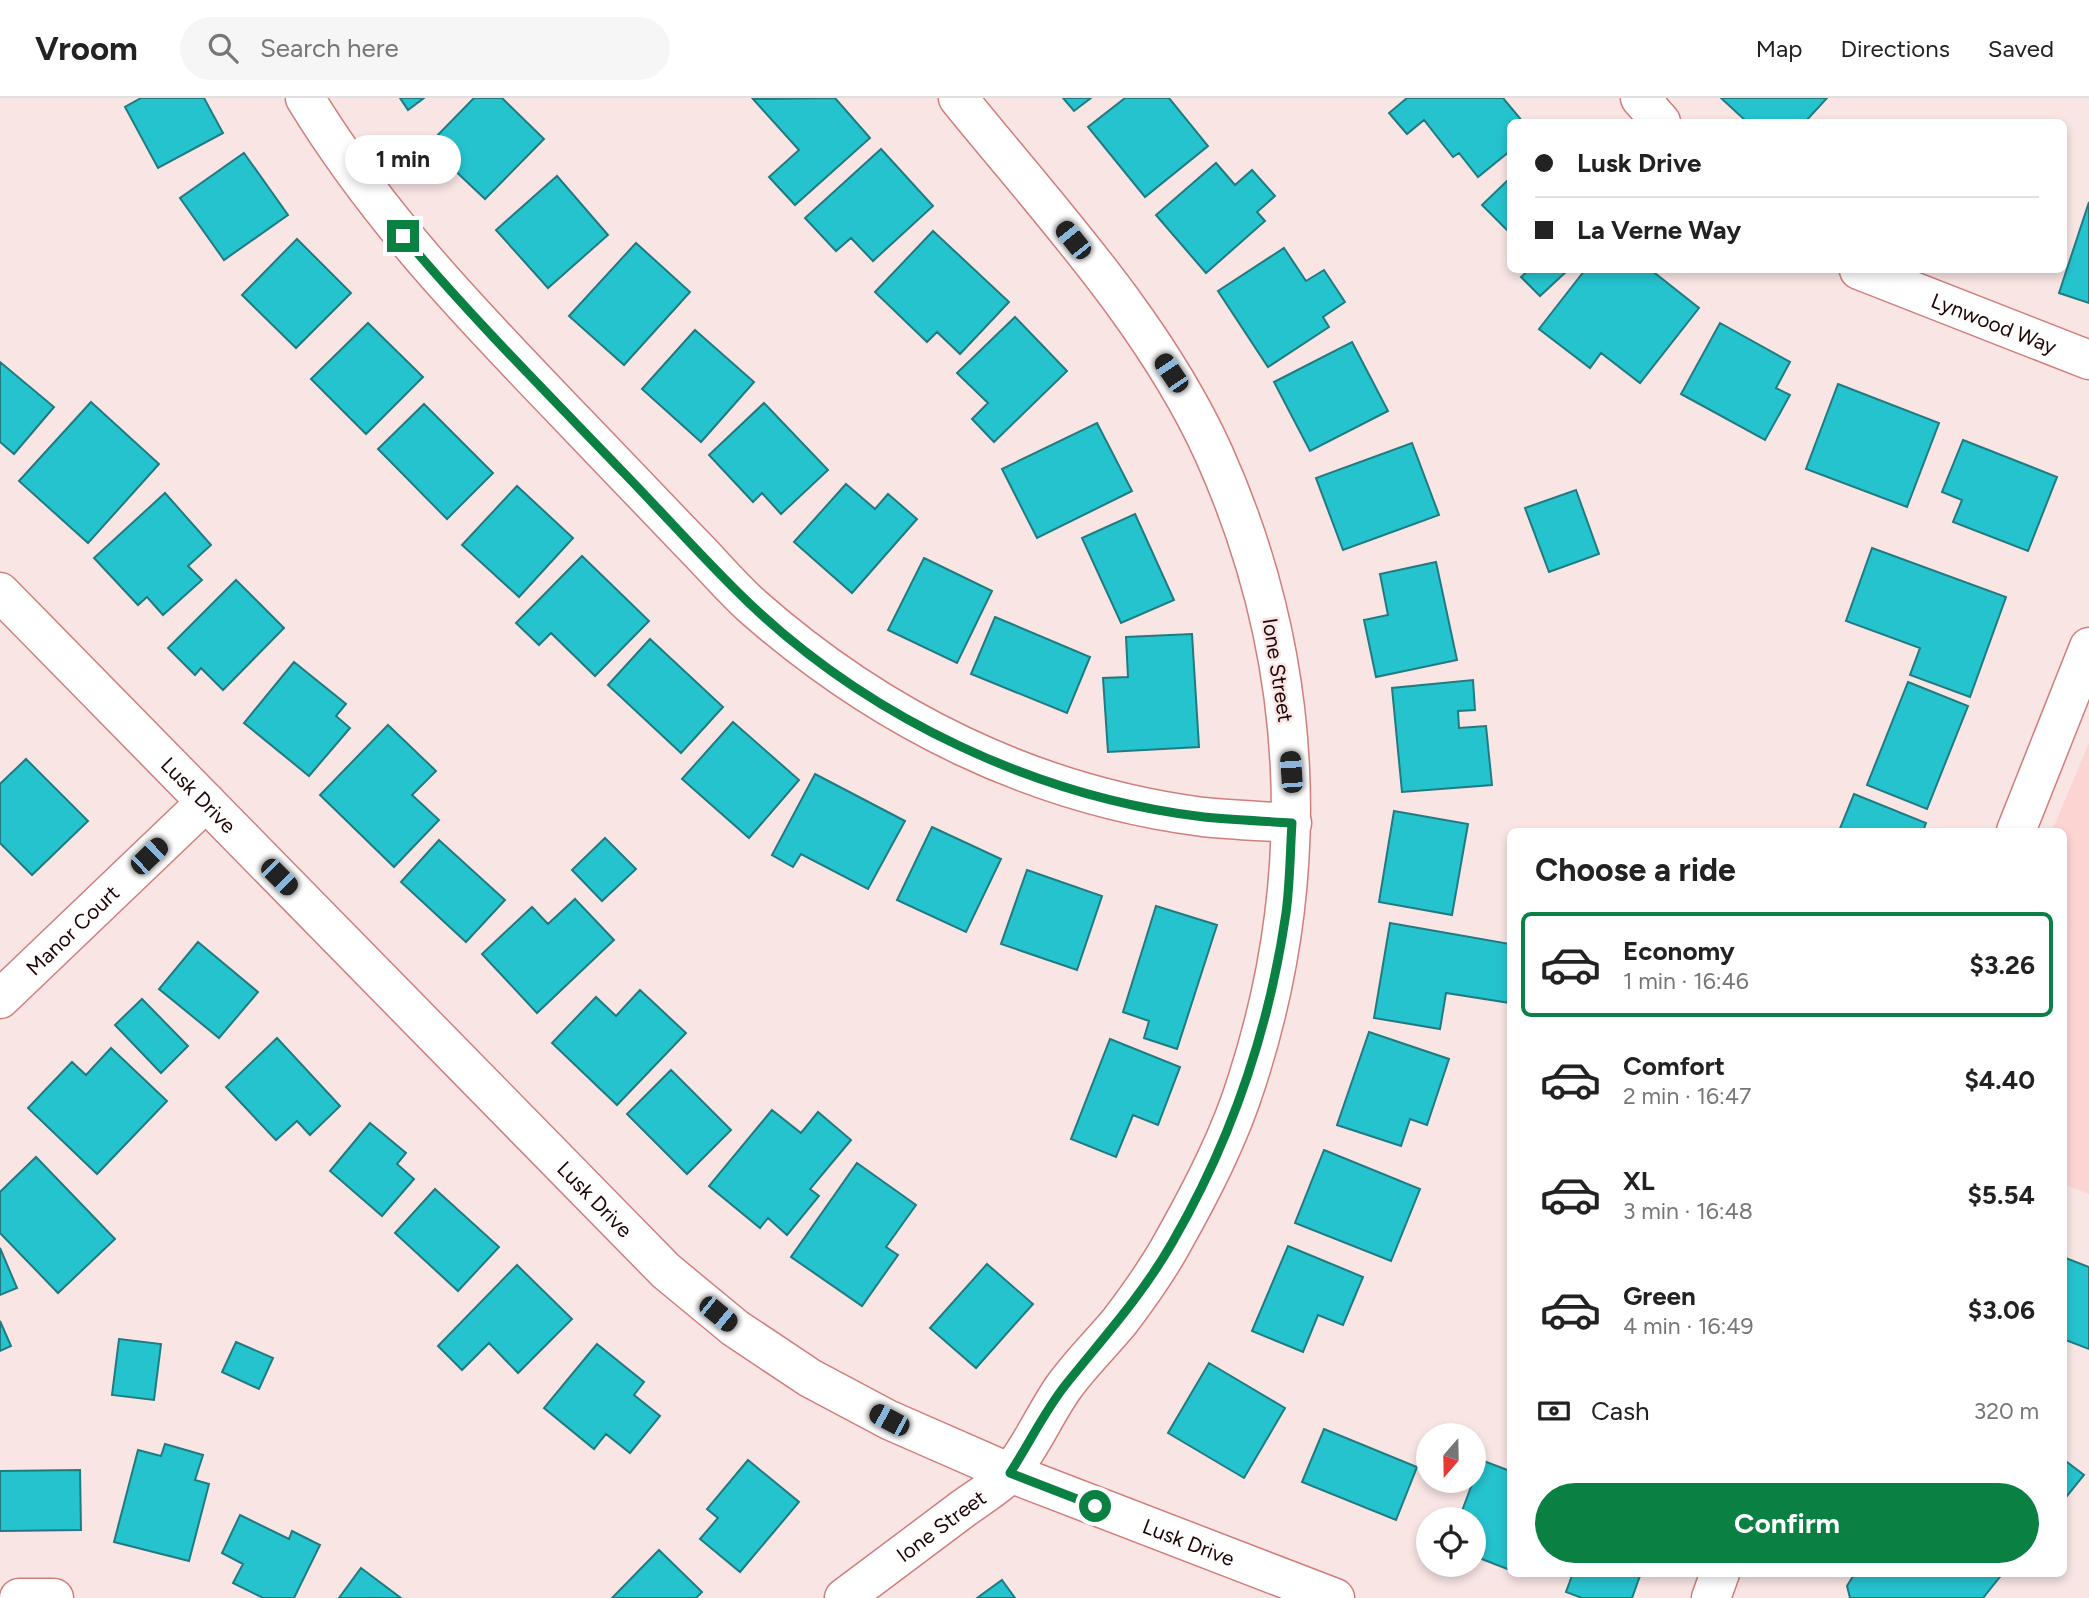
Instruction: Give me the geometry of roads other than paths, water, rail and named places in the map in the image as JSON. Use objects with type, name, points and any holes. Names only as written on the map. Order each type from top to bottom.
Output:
[{"type":"street","points":[[305,98],[323,128],[386,215],[456,298],[750,604],[816,659],[896,712],[960,746],[1038,778],[1120,802],[1191,815],[1292,823]]},
{"type":"street","name":"Ione Street","points":[[844,1598],[1010,1473],[1065,1385],[1122,1318],[1172,1244],[1213,1166],[1246,1084],[1270,999],[1286,911],[1292,823],[1286,706],[1270,619],[1246,534],[1213,452],[1171,373],[1122,300],[958,98]]},
{"type":"street","points":[[1640,98],[1658,119]]},
{"type":"street","name":"Lynwood Way","points":[[1867,273],[2089,360]]},
{"type":"street","name":"Lusk Drive","points":[[0,592],[666,1271],[735,1328],[810,1378],[889,1420],[1010,1473],[1335,1598]]},
{"type":"street","points":[[2017,828],[2089,647]]},
{"type":"street","name":"Manor Court","points":[[0,999],[205,802]]},
{"type":"street","points":[[1711,1598],[1719,1577]]},
{"type":"street","points":[[19,1598],[54,1598]]}]
